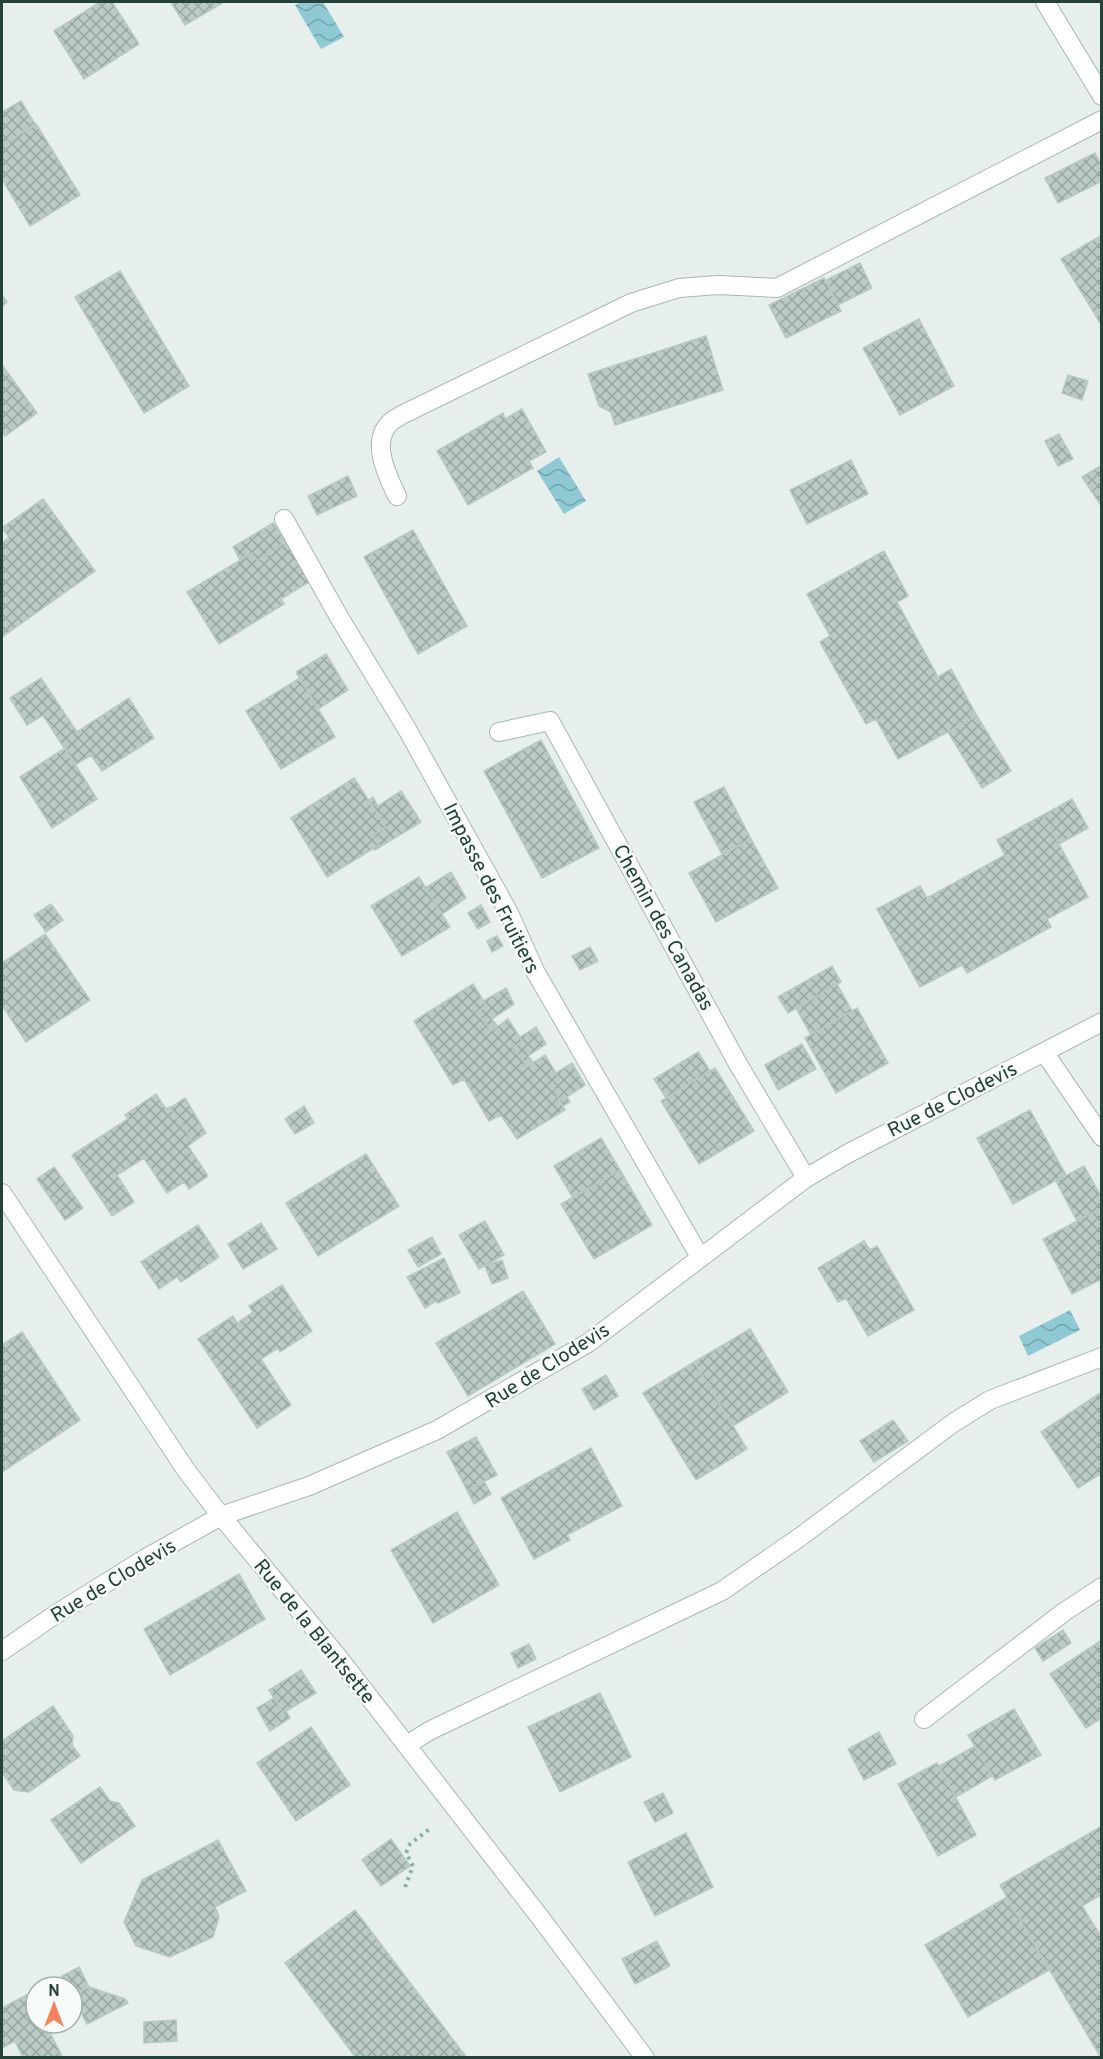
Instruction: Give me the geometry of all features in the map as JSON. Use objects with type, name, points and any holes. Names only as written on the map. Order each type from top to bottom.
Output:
[{"type":"street","points":[[1045,2],[1101,96]]},
{"type":"street","points":[[397,496],[384,468],[381,440],[391,422],[422,405],[631,303],[679,288],[718,285],[777,288],[1101,120]]},
{"type":"street","name":"Impasse des Fruitiers","points":[[284,519],[339,617],[407,729],[509,913],[535,971],[700,1257]]},
{"type":"street","name":"Chemin des Canadas","points":[[499,732],[550,721],[738,1064],[806,1178]]},
{"type":"street","name":"Rue de Clodevis","points":[[2,1651],[146,1558],[221,1516],[309,1486],[437,1430],[588,1344],[806,1178],[847,1154],[1101,1022]]},
{"type":"street","points":[[1044,1052],[1101,1137]]},
{"type":"street","name":"Rue de la Blantsette","points":[[2,1193],[186,1470],[407,1745],[645,2058]]},
{"type":"street","points":[[407,1745],[429,1731],[722,1591],[800,1537],[952,1423],[990,1400],[1101,1356]]},
{"type":"street","points":[[924,1719],[1064,1612],[1101,1587]]},
{"type":"path","points":[[405,1887],[413,1866],[406,1853],[410,1844],[456,1809]]},
{"type":"water","points":[[302,2],[323,2],[344,37],[321,49],[295,5]]},
{"type":"water","points":[[559,457],[586,501],[564,514],[537,471]]},
{"type":"water","points":[[1070,1310],[1080,1330],[1028,1356],[1019,1336]]},
{"type":"building","points":[[100,2],[112,2],[139,44],[84,79],[54,31]]},
{"type":"building","points":[[171,2],[224,2],[185,25]]},
{"type":"building","points":[[21,101],[35,124],[2,145],[2,112]]},
{"type":"building","points":[[36,124],[80,195],[30,226],[2,179],[2,145]]},
{"type":"building","points":[[1095,153],[1102,167],[1102,181],[1058,203],[1045,178]]},
{"type":"building","points":[[1102,235],[1102,326],[1061,259]]},
{"type":"building","points":[[860,263],[872,288],[838,305],[826,280]]},
{"type":"building","points":[[120,271],[189,386],[144,413],[75,297]]},
{"type":"building","points":[[824,278],[841,311],[786,338],[769,305]]},
{"type":"building","points":[[2,295],[7,302],[2,307]]},
{"type":"building","points":[[919,319],[954,386],[900,415],[863,348]]},
{"type":"building","points":[[706,336],[723,390],[615,425],[611,412],[599,406],[588,374]]},
{"type":"building","points":[[2,365],[37,413],[5,436],[2,432]]},
{"type":"building","points":[[1068,375],[1088,381],[1082,400],[1062,393]]},
{"type":"building","points":[[522,409],[546,452],[529,461],[533,468],[468,505],[437,451],[503,413],[505,419]]},
{"type":"building","points":[[1059,434],[1073,459],[1058,466],[1045,441]]},
{"type":"building","points":[[851,460],[868,494],[807,524],[790,490]]},
{"type":"building","points":[[1102,465],[1102,507],[1082,477]]},
{"type":"building","points":[[348,476],[357,496],[317,515],[308,496]]},
{"type":"building","points":[[43,499],[95,571],[2,637],[2,543],[9,537],[2,528]]},
{"type":"building","points":[[273,523],[286,542],[257,561],[252,553],[240,560],[233,547]]},
{"type":"building","points":[[413,530],[467,626],[418,654],[364,557]]},
{"type":"building","points":[[286,542],[309,582],[281,599],[284,604],[219,644],[187,592],[252,553],[257,561]]},
{"type":"building","points":[[884,551],[908,596],[897,602],[938,677],[951,669],[977,716],[898,759],[876,719],[866,724],[820,642],[830,636],[807,594]]},
{"type":"building","points":[[326,654],[348,690],[318,709],[296,672]]},
{"type":"building","points":[[41,678],[77,732],[129,698],[154,738],[102,771],[91,755],[75,765],[43,715],[27,725],[10,698]]},
{"type":"building","points":[[300,678],[335,737],[281,769],[246,711]]},
{"type":"building","points":[[977,716],[1011,771],[982,788],[948,732]]},
{"type":"building","points":[[541,740],[599,848],[542,878],[484,771]]},
{"type":"building","points":[[65,748],[97,799],[52,828],[20,777]]},
{"type":"building","points":[[354,778],[386,827],[373,836],[379,845],[327,877],[291,818]]},
{"type":"building","points":[[724,787],[751,839],[722,854],[694,802]]},
{"type":"building","points":[[401,791],[421,822],[375,850],[374,848],[379,845],[373,836],[386,827],[369,800],[373,797],[378,806]]},
{"type":"building","points":[[1072,799],[1088,828],[1059,844],[1043,815]]},
{"type":"building","points":[[1043,815],[1088,897],[1047,919],[1051,927],[967,973],[962,965],[920,987],[877,909],[920,886],[927,898],[1005,855],[997,840]]},
{"type":"building","points":[[751,839],[778,888],[716,922],[689,873]]},
{"type":"building","points":[[451,872],[466,898],[442,914],[425,888]]},
{"type":"building","points":[[419,877],[450,927],[402,956],[371,906]]},
{"type":"building","points":[[51,904],[63,920],[46,932],[34,915]]},
{"type":"building","points":[[481,905],[490,922],[478,929],[468,913]]},
{"type":"building","points":[[45,934],[90,1000],[26,1042],[2,1005],[2,963]]},
{"type":"building","points":[[497,936],[503,946],[492,952],[487,941]]},
{"type":"building","points":[[590,947],[598,961],[580,970],[572,956]]},
{"type":"building","points":[[832,966],[841,982],[788,1013],[778,997]]},
{"type":"building","points":[[473,984],[486,1005],[477,1012],[491,1031],[508,1019],[523,1042],[513,1047],[527,1067],[545,1055],[559,1078],[551,1084],[565,1110],[517,1139],[501,1115],[489,1121],[464,1079],[453,1085],[414,1021]]},
{"type":"building","points":[[837,984],[852,1011],[811,1035],[796,1008]]},
{"type":"building","points":[[506,988],[514,1004],[492,1019],[497,1026],[491,1031],[477,1012],[486,1005],[483,1001]]},
{"type":"building","points":[[857,1008],[888,1063],[836,1093],[805,1038]]},
{"type":"building","points":[[536,1027],[546,1044],[528,1056],[534,1063],[527,1067],[513,1047],[523,1042],[520,1037]]},
{"type":"building","points":[[802,1044],[816,1069],[778,1090],[765,1065]]},
{"type":"building","points":[[698,1052],[710,1071],[666,1098],[654,1079]]},
{"type":"building","points":[[572,1063],[585,1085],[567,1097],[570,1102],[563,1106],[551,1084],[559,1078],[556,1073]]},
{"type":"building","points":[[715,1068],[754,1131],[699,1164],[661,1101]]},
{"type":"building","points":[[156,1094],[166,1109],[170,1107],[193,1142],[188,1146],[208,1176],[189,1189],[184,1182],[167,1193],[144,1158],[117,1175],[134,1202],[112,1216],[72,1155],[128,1119],[125,1115]]},
{"type":"building","points":[[185,1098],[206,1133],[193,1142],[170,1108]]},
{"type":"building","points":[[304,1106],[314,1123],[295,1134],[285,1119]]},
{"type":"building","points":[[1030,1110],[1066,1175],[1013,1204],[977,1138]]},
{"type":"building","points":[[601,1138],[620,1170],[573,1198],[554,1166]]},
{"type":"building","points":[[366,1154],[399,1206],[318,1256],[286,1203]]},
{"type":"building","points":[[1084,1166],[1102,1198],[1102,1208],[1077,1221],[1056,1181]]},
{"type":"building","points":[[54,1167],[83,1208],[65,1220],[37,1179]]},
{"type":"building","points":[[620,1170],[652,1225],[594,1259],[561,1204]]},
{"type":"building","points":[[1102,1208],[1102,1279],[1072,1294],[1043,1239]]},
{"type":"building","points":[[485,1221],[504,1255],[479,1269],[459,1235]]},
{"type":"building","points":[[261,1223],[277,1249],[243,1269],[228,1244]]},
{"type":"building","points":[[198,1225],[219,1257],[181,1282],[177,1277],[159,1289],[141,1262]]},
{"type":"building","points":[[432,1237],[441,1254],[418,1267],[408,1250]]},
{"type":"building","points":[[864,1241],[870,1250],[877,1246],[914,1310],[868,1336],[846,1298],[838,1302],[818,1268]]},
{"type":"building","points":[[444,1258],[460,1293],[438,1303],[436,1301],[425,1308],[407,1277]]},
{"type":"building","points":[[502,1260],[508,1278],[492,1284],[485,1266]]},
{"type":"building","points":[[282,1285],[312,1331],[280,1352],[278,1348],[261,1359],[291,1405],[257,1428],[198,1339],[233,1316],[237,1323],[253,1312],[249,1306]]},
{"type":"building","points":[[523,1291],[555,1344],[468,1396],[436,1343]]},
{"type":"building","points":[[750,1329],[788,1392],[733,1426],[694,1362]]},
{"type":"building","points":[[22,1332],[80,1420],[2,1472],[2,1345]]},
{"type":"building","points":[[694,1362],[747,1449],[696,1480],[643,1393]]},
{"type":"building","points":[[606,1375],[618,1396],[594,1410],[582,1389]]},
{"type":"building","points":[[1102,1392],[1102,1473],[1078,1488],[1041,1432]]},
{"type":"building","points":[[893,1420],[908,1441],[874,1462],[860,1441]]},
{"type":"building","points":[[476,1437],[497,1475],[467,1490],[447,1452]]},
{"type":"building","points":[[591,1448],[622,1506],[567,1535],[570,1540],[534,1559],[501,1498]]},
{"type":"building","points":[[484,1481],[491,1494],[474,1504],[467,1490]]},
{"type":"building","points":[[457,1512],[499,1585],[433,1623],[391,1550]]},
{"type":"building","points":[[239,1574],[265,1619],[170,1675],[144,1629]]},
{"type":"building","points":[[1063,1630],[1071,1643],[1043,1661],[1035,1648]]},
{"type":"building","points":[[1102,1640],[1102,1718],[1086,1728],[1050,1674]]},
{"type":"building","points":[[529,1644],[536,1659],[518,1668],[511,1653]]},
{"type":"building","points":[[301,1670],[316,1693],[283,1713],[269,1690]]},
{"type":"building","points":[[600,1693],[631,1757],[560,1792],[528,1727]]},
{"type":"building","points":[[274,1698],[283,1713],[286,1711],[290,1718],[270,1731],[257,1708]]},
{"type":"building","points":[[53,1706],[73,1736],[72,1745],[80,1756],[29,1792],[14,1790],[2,1772],[2,1741]]},
{"type":"building","points":[[1014,1709],[1041,1755],[995,1780],[968,1735]]},
{"type":"building","points":[[311,1727],[350,1785],[296,1821],[257,1763]]},
{"type":"building","points":[[879,1732],[896,1764],[864,1780],[848,1749]]},
{"type":"building","points":[[975,1746],[992,1776],[956,1797],[939,1766]]},
{"type":"building","points":[[937,1763],[976,1835],[938,1856],[898,1784]]},
{"type":"building","points":[[100,1787],[110,1801],[119,1803],[135,1826],[81,1863],[51,1820]]},
{"type":"building","points":[[663,1793],[673,1813],[655,1822],[644,1802]]},
{"type":"building","points":[[1102,1826],[1102,1894],[1082,1906],[1102,1938],[1101,2058],[1000,1885]]},
{"type":"building","points":[[686,1833],[713,1887],[655,1916],[628,1862]]},
{"type":"building","points":[[391,1839],[410,1866],[381,1886],[362,1860]]},
{"type":"building","points":[[218,1840],[246,1891],[215,1907],[219,1916],[213,1937],[170,1957],[136,1946],[124,1922],[142,1880]]},
{"type":"building","points":[[1007,1897],[1049,1970],[968,2017],[925,1945]]},
{"type":"building","points":[[355,1910],[467,2058],[356,2058],[285,1963]]},
{"type":"building","points":[[657,1941],[670,1966],[635,1984],[622,1959]]},
{"type":"building","points":[[79,1967],[83,1975],[64,1975]]},
{"type":"building","points":[[84,1977],[89,1987],[84,1989]]},
{"type":"building","points":[[89,1987],[125,1999],[128,2003],[87,2024],[84,2018],[84,1989]]},
{"type":"building","points":[[24,1996],[24,2035],[51,2035],[63,2058],[23,2058],[15,2041],[2,2048],[2,2008]]},
{"type":"building","points":[[176,2020],[177,2041],[144,2043],[144,2022]]}]
